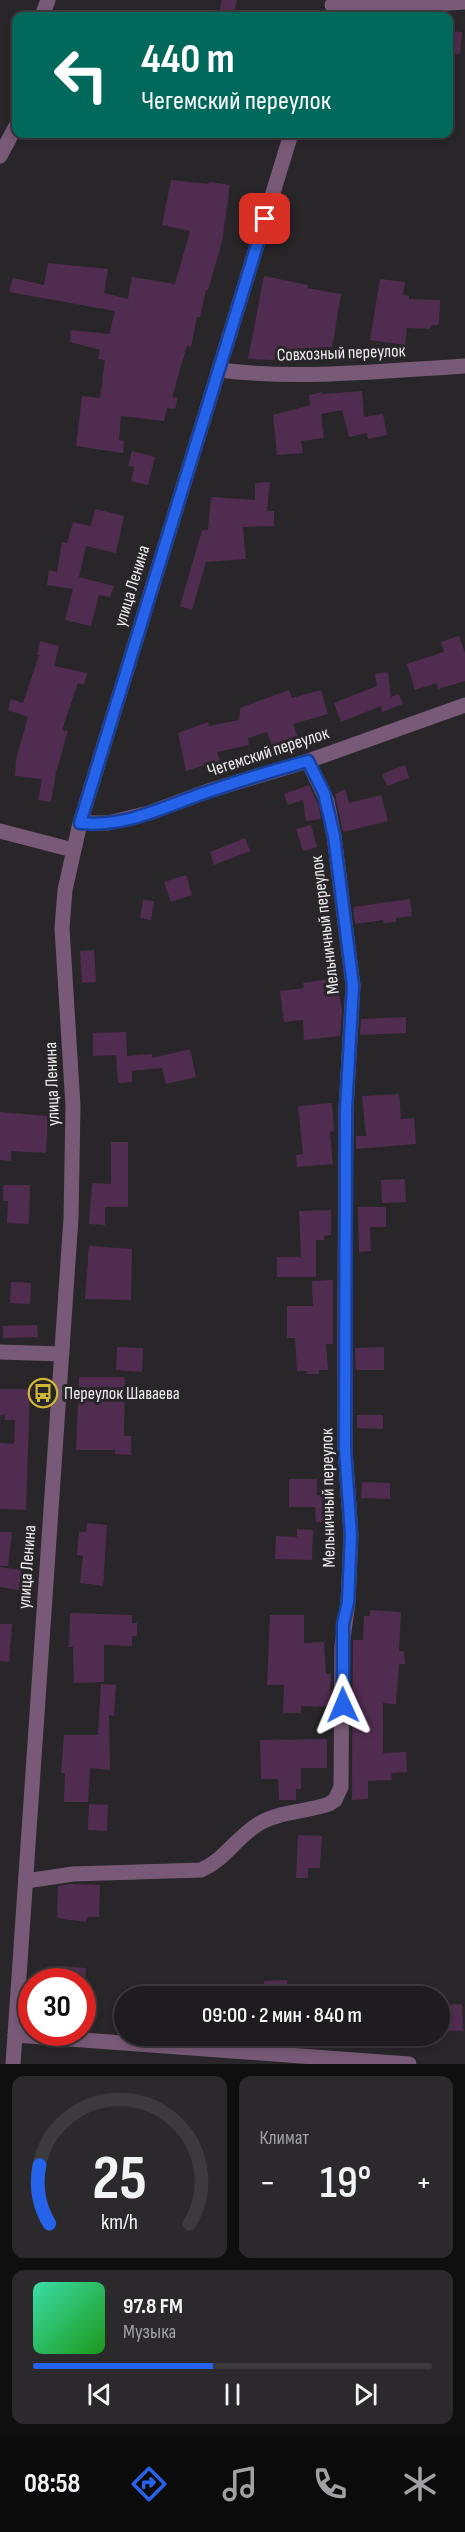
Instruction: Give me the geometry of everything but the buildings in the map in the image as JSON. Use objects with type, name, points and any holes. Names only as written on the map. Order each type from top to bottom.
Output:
[{"type":"street","points":[[332,7],[465,2]]},
{"type":"street","points":[[0,156],[12,134]]},
{"type":"street","name":"улица Ленина","points":[[14,2064],[70,1218],[73,1106],[62,928],[65,890],[80,823],[290,138]]},
{"type":"street","name":"Совхозный переулок","points":[[219,370],[268,375],[303,375],[465,366]]},
{"type":"street","name":"Чегемский переулок","points":[[80,823],[108,823],[130,819],[208,791],[308,761],[465,705]]},
{"type":"street","name":"Мельничный переулок","points":[[26,1881],[73,1874],[201,1870],[218,1862],[238,1840],[262,1822],[328,1804],[335,1800],[341,1787],[342,1646],[348,1602],[351,1535],[345,1449],[345,1300],[346,1109],[353,986],[334,836],[324,793],[308,761]]},
{"type":"street","points":[[0,831],[74,850]]},
{"type":"street","points":[[0,1352],[62,1354]]},
{"type":"street","points":[[15,2035],[409,2064]]},
{"type":"place","name":"Переулок Шаваева","points":[[43,1393]]},
{"type":"route","points":[[265,219],[80,823],[108,823],[130,819],[208,791],[308,761],[327,801],[338,864],[353,986],[352,1038],[346,1109],[345,1300],[345,1449],[351,1535],[348,1602],[343,1624],[343,1705]]}]
